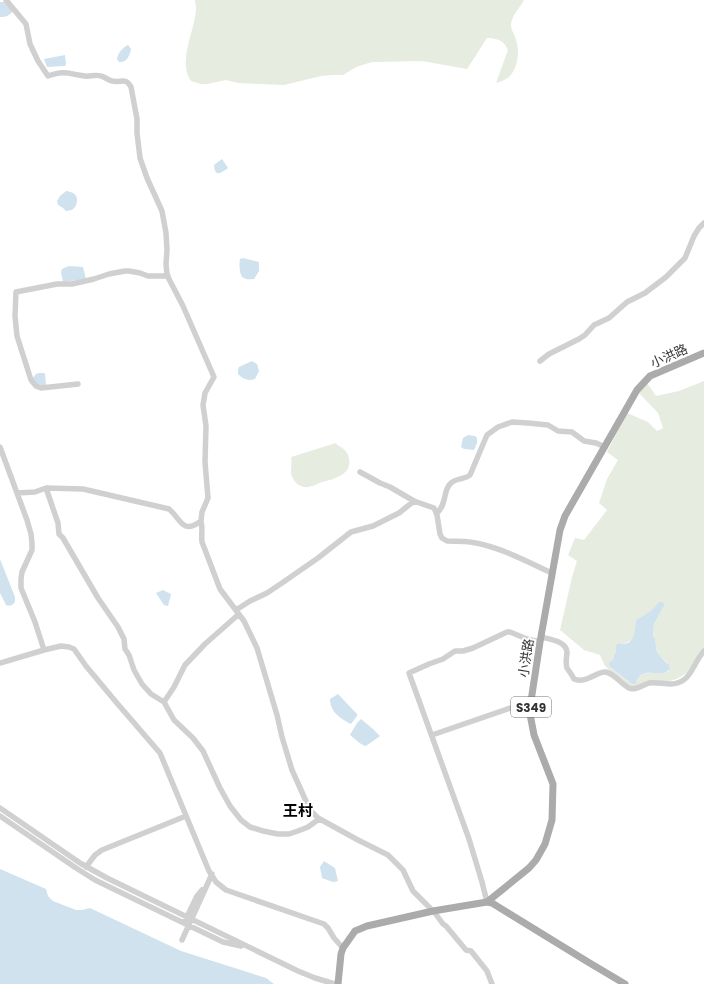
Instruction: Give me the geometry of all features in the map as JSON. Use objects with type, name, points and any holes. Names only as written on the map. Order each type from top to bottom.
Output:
[{"type":"main road","name":"小洪路","points":[[336,984],[343,948],[355,931],[367,926],[433,911],[487,902],[529,868],[536,860],[545,844],[552,820],[553,784],[534,735],[530,714],[540,639],[560,530],[565,516],[637,390],[650,376],[704,353]]},
{"type":"main road","points":[[487,902],[492,903],[625,984]]},
{"type":"street","points":[[6,0],[26,24],[30,44],[38,61],[48,76],[61,72],[69,72],[88,76],[103,76],[112,81],[126,81],[130,84],[137,119],[140,158],[147,178],[162,211],[166,233],[166,264],[168,276],[183,306],[214,377],[207,389],[202,405],[206,426],[205,462],[208,498],[202,512],[202,542],[222,592],[238,612],[250,632],[257,648],[277,715],[282,738],[295,777],[308,806],[319,818],[388,855],[403,870],[413,891],[433,911],[466,950],[471,951],[487,971],[492,984]]},
{"type":"street","points":[[540,361],[549,354],[579,339],[594,325],[609,318],[627,302],[645,293],[666,278],[685,258],[694,236],[704,223]]},
{"type":"street","points":[[78,384],[41,388],[36,386],[31,380],[17,336],[15,316],[16,292],[57,284],[72,284],[125,271],[140,273],[148,276],[168,276]]},
{"type":"street","points":[[436,513],[440,510],[449,485],[453,481],[470,475],[487,435],[494,429],[505,424],[512,422],[528,422],[548,425],[558,431],[572,432],[582,441],[596,443],[605,447]]},
{"type":"street","points":[[0,447],[27,520],[32,543],[31,553],[22,572],[21,588],[35,622],[44,650]]},
{"type":"street","points":[[360,472],[414,501],[434,508],[440,534],[447,541],[474,542],[489,546],[552,573]]},
{"type":"street","points":[[17,494],[35,492],[46,488],[83,489],[169,509],[183,525],[188,527],[201,521]]},
{"type":"street","points":[[46,488],[58,523],[59,534],[63,538],[98,598],[118,627],[124,639],[125,649],[142,684],[151,694],[164,702],[174,720],[193,738],[203,751],[220,788],[230,806],[241,820],[250,827],[278,834],[288,834],[308,827],[319,818]]},
{"type":"street","points":[[164,702],[174,687],[185,665],[250,601],[267,593],[282,583],[318,558],[351,532],[373,526],[399,513],[414,501]]},
{"type":"street","points":[[487,902],[474,853],[409,673],[443,659],[455,652],[473,648],[507,632],[528,639],[558,641],[565,646],[567,652],[567,667],[575,680],[583,680],[603,672],[607,672],[628,688],[632,689],[651,683],[659,682],[670,684],[682,681],[690,675],[704,651]]},
{"type":"street","points":[[0,663],[44,650],[64,646],[74,649],[86,666],[162,756],[209,872],[219,885],[226,890],[324,924],[343,948]]},
{"type":"street","points":[[432,735],[531,701]]},
{"type":"street","points":[[0,808],[86,867],[298,971],[336,984]]},
{"type":"street","points":[[0,816],[87,875],[104,884],[223,942],[250,947]]},
{"type":"street","points":[[86,867],[95,855],[102,850],[186,816]]},
{"type":"street","points":[[183,923],[197,896],[212,876]]},
{"type":"street","points":[[182,940],[212,876]]},
{"type":"shaded area","points":[[195,0],[524,0],[511,22],[511,27],[518,50],[516,65],[508,78],[499,82],[496,83],[508,50],[499,40],[487,38],[467,69],[422,61],[372,62],[356,67],[343,75],[321,76],[284,85],[238,83],[226,80],[201,84],[191,81],[187,73],[186,56],[195,18]]},
{"type":"shaded area","points":[[704,381],[704,648],[684,675],[662,683],[631,686],[626,684],[605,666],[600,655],[584,650],[560,630],[577,561],[568,555],[575,538],[584,540],[607,510],[599,503],[607,479],[618,460],[607,452],[627,413],[648,422],[657,431],[663,428],[658,413],[639,393],[647,383],[656,396],[679,391]],"holes":[[[661,602],[664,604],[654,624],[653,632],[657,652],[667,662],[669,671],[643,674],[637,682],[632,684],[609,666],[614,659],[616,648],[621,643],[629,642],[632,639],[635,632],[636,620],[650,612]]]},
{"type":"shaded area","points":[[336,443],[345,450],[348,455],[349,467],[346,471],[338,477],[311,486],[304,487],[296,483],[291,474],[291,457]]},
{"type":"water","points":[[0,2],[6,2],[13,11],[7,16],[0,17]]},
{"type":"water","points":[[128,45],[131,49],[129,56],[126,60],[119,62],[117,59],[119,53]]},
{"type":"water","points":[[65,55],[65,66],[47,67],[44,59]]},
{"type":"water","points":[[222,159],[228,168],[221,173],[217,173],[214,165]]},
{"type":"water","points":[[66,191],[75,194],[77,201],[72,210],[66,211],[58,205],[57,201]]},
{"type":"water","points":[[243,258],[259,262],[259,271],[254,279],[245,279],[242,277],[240,259]]},
{"type":"water","points":[[69,266],[83,267],[86,279],[63,282],[61,272],[62,269]]},
{"type":"water","points":[[252,361],[257,364],[259,371],[255,379],[246,380],[238,374],[238,370],[239,367]]},
{"type":"water","points":[[39,373],[45,374],[46,385],[44,386],[37,385],[32,379]]},
{"type":"water","points":[[468,435],[475,436],[477,438],[477,443],[474,450],[464,449],[461,447],[463,438]]},
{"type":"water","points":[[0,559],[15,597],[15,602],[10,606],[6,605],[0,593]]},
{"type":"water","points":[[163,590],[171,594],[168,606],[164,605],[156,593]]},
{"type":"water","points":[[659,602],[663,602],[664,606],[654,624],[653,634],[657,652],[668,664],[670,669],[663,673],[645,673],[639,677],[636,684],[632,684],[609,666],[609,663],[614,659],[617,644],[628,643],[632,639],[636,620],[651,611]]},
{"type":"water","points":[[338,694],[357,714],[351,724],[340,717],[330,704],[330,699]]},
{"type":"water","points":[[361,719],[380,736],[366,746],[350,735]]},
{"type":"water","points":[[324,861],[335,868],[338,881],[333,882],[322,878],[320,867]]},
{"type":"water","points":[[0,869],[46,889],[48,896],[53,901],[76,910],[90,908],[181,951],[266,978],[274,984],[0,984]]},
{"type":"district","name":"王村","points":[[298,810]]}]
